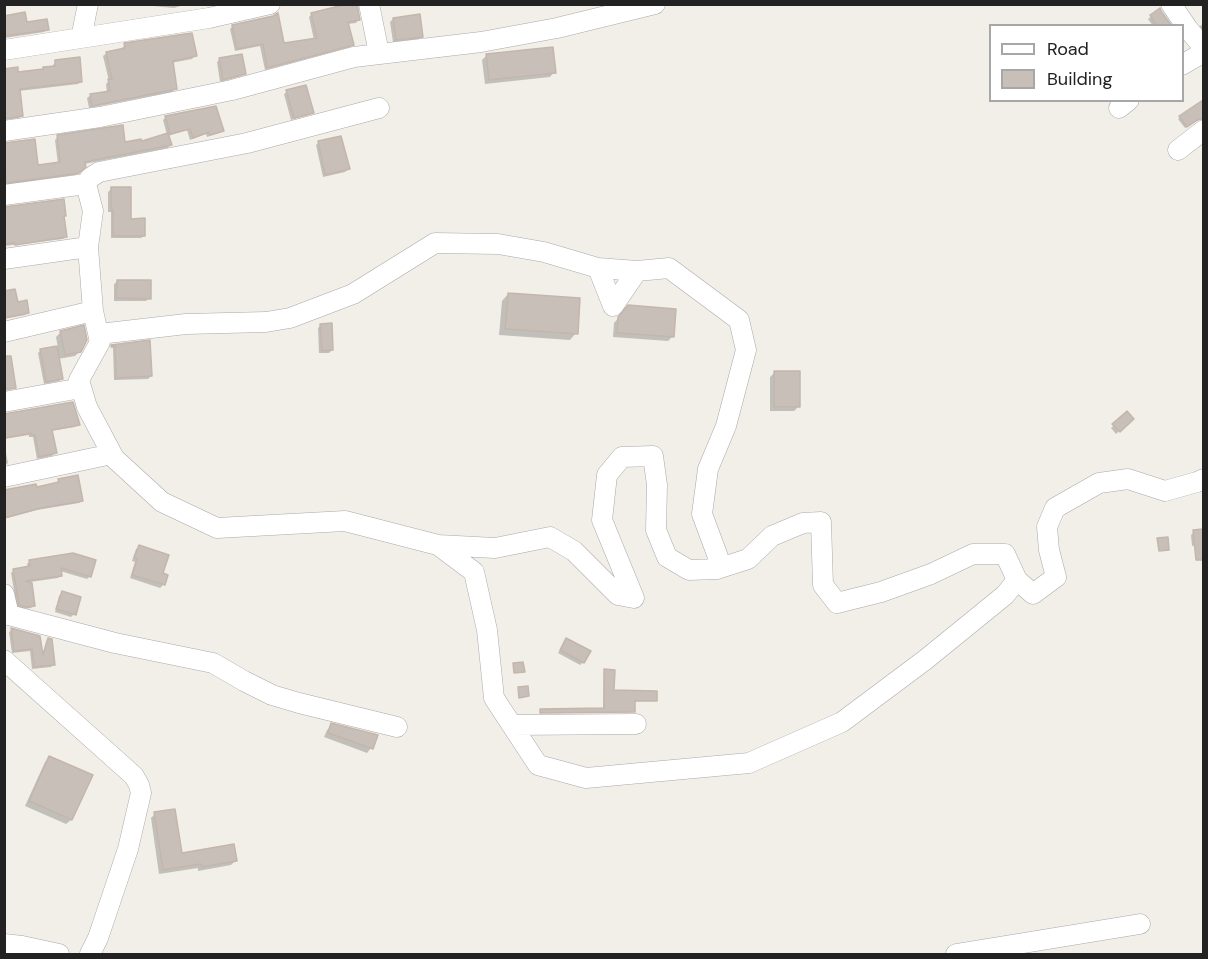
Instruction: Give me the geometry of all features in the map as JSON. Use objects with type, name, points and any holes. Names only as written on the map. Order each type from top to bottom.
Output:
[{"type":"street","points":[[81,38],[88,4]]},
{"type":"street","points":[[4,50],[209,18],[241,7],[270,4]]},
{"type":"street","points":[[369,4],[380,53]]},
{"type":"street","points":[[4,131],[100,117],[232,90],[354,57],[481,42],[546,30],[655,4]]},
{"type":"street","points":[[1171,4],[1203,50],[1184,64]]},
{"type":"street","points":[[379,108],[247,143],[99,172],[86,184],[93,211],[88,247],[93,311],[100,342],[79,380],[87,407],[114,458],[162,502],[218,528],[345,521],[438,545],[495,548],[550,537],[574,551],[618,595],[634,598],[602,520],[607,475],[622,457],[653,456],[657,485],[656,530],[666,557],[689,570],[717,569],[748,559],[772,536],[803,523],[821,522],[823,585],[837,603],[881,592],[931,574],[973,554],[1005,554],[1017,580],[1033,594],[1056,577],[1049,550],[1047,527],[1055,508],[1099,483],[1128,479],[1165,491],[1203,479]]},
{"type":"street","points":[[4,195],[86,184]]},
{"type":"street","points":[[99,334],[186,324],[266,322],[290,318],[353,294],[435,243],[498,244],[544,252],[598,268],[637,271],[669,268],[739,320],[746,350],[726,426],[708,469],[702,514],[718,557],[717,569]]},
{"type":"street","points":[[4,259],[88,247]]},
{"type":"street","points":[[598,268],[613,306],[637,271]]},
{"type":"street","points":[[4,332],[93,311]]},
{"type":"street","points":[[4,402],[81,388]]},
{"type":"street","points":[[4,477],[112,454]]},
{"type":"street","points":[[438,545],[474,572],[487,630],[494,698],[538,765],[586,778],[749,763],[842,722],[933,654],[1005,595],[1017,580]]},
{"type":"street","points":[[4,594],[9,615],[115,643],[213,663],[272,695],[397,727]]},
{"type":"street","points":[[4,660],[134,776],[139,785],[141,793],[128,849],[98,938],[90,954]]},
{"type":"street","points":[[512,726],[636,724]]},
{"type":"street","points":[[956,954],[1140,924]]},
{"type":"street","points":[[4,944],[49,953]]},
{"type":"building","points":[[347,4],[357,4],[360,20],[348,22],[354,45],[267,68],[263,44],[237,49],[232,25],[278,13],[284,43],[317,38],[311,13]]},
{"type":"building","points":[[1160,8],[1170,24],[1156,24],[1150,15]]},
{"type":"building","points":[[25,12],[27,22],[47,19],[49,30],[4,36],[4,16]]},
{"type":"building","points":[[420,14],[423,37],[396,40],[393,18]]},
{"type":"building","points":[[192,33],[197,56],[173,61],[177,89],[92,106],[90,94],[110,91],[108,79],[112,79],[106,52],[125,48],[124,43]]},
{"type":"building","points":[[553,47],[556,73],[489,80],[486,54]]},
{"type":"building","points":[[242,54],[246,74],[223,80],[219,58]]},
{"type":"building","points":[[80,57],[82,82],[20,89],[23,116],[4,119],[4,69],[18,67],[18,72],[43,69],[43,67],[55,66],[55,60]]},
{"type":"building","points":[[306,85],[314,113],[294,118],[286,90]]},
{"type":"building","points":[[1203,100],[1203,118],[1187,127],[1179,116]]},
{"type":"building","points":[[216,106],[224,131],[210,135],[209,132],[193,138],[190,129],[170,134],[165,116]]},
{"type":"building","points":[[123,125],[125,142],[141,139],[142,141],[168,133],[172,145],[85,162],[86,167],[79,173],[6,183],[4,143],[35,139],[38,165],[60,162],[57,135]]},
{"type":"building","points":[[341,136],[350,169],[325,175],[318,141]]},
{"type":"building","points":[[111,187],[131,187],[131,219],[145,218],[145,236],[113,236]]},
{"type":"building","points":[[64,199],[67,237],[15,245],[14,243],[4,244],[4,207]]},
{"type":"building","points":[[117,280],[151,280],[151,299],[116,298]]},
{"type":"building","points":[[15,289],[18,302],[27,300],[29,313],[4,318],[4,291]]},
{"type":"building","points":[[508,293],[580,298],[578,334],[505,329]]},
{"type":"building","points":[[628,305],[676,309],[674,337],[617,333],[618,317]]},
{"type":"building","points":[[332,323],[333,350],[322,351],[320,324]]},
{"type":"building","points":[[84,325],[87,340],[81,352],[65,355],[60,331]]},
{"type":"building","points":[[150,340],[152,376],[116,378],[115,346],[111,345]]},
{"type":"building","points":[[57,346],[63,379],[46,382],[40,349]]},
{"type":"building","points":[[4,356],[11,356],[16,388],[4,390]]},
{"type":"building","points":[[774,371],[800,371],[800,407],[774,407]]},
{"type":"building","points":[[73,402],[80,425],[52,430],[57,453],[39,457],[35,435],[31,433],[5,438],[4,414]]},
{"type":"building","points":[[1127,411],[1134,419],[1120,432],[1112,424]]},
{"type":"building","points":[[78,475],[83,501],[41,508],[4,518],[4,490],[36,484],[37,487]]},
{"type":"building","points":[[1203,529],[1203,560],[1196,560],[1193,530]]},
{"type":"building","points":[[1168,537],[1169,550],[1159,551],[1157,538]]},
{"type":"building","points":[[139,545],[169,555],[163,573],[168,575],[165,585],[132,575],[137,559],[134,558]]},
{"type":"building","points":[[73,553],[96,560],[91,577],[61,568],[62,576],[26,581],[32,583],[35,606],[19,605],[13,569],[30,566],[29,560]]},
{"type":"building","points":[[62,591],[81,597],[76,615],[56,609]]},
{"type":"building","points":[[11,628],[40,636],[43,655],[48,638],[52,639],[55,665],[34,667],[32,649],[14,651]]},
{"type":"building","points":[[566,638],[591,651],[584,663],[560,650]]},
{"type":"building","points":[[523,662],[525,672],[514,673],[513,663]]},
{"type":"building","points":[[604,669],[615,670],[614,690],[657,691],[657,701],[635,701],[635,712],[540,713],[540,709],[604,708]]},
{"type":"building","points":[[528,686],[529,696],[519,698],[518,687]]},
{"type":"building","points":[[331,723],[378,735],[373,749],[328,733]]},
{"type":"building","points":[[49,756],[93,775],[72,820],[29,801]]},
{"type":"building","points":[[175,809],[182,853],[234,844],[237,861],[163,870],[154,812]]}]
